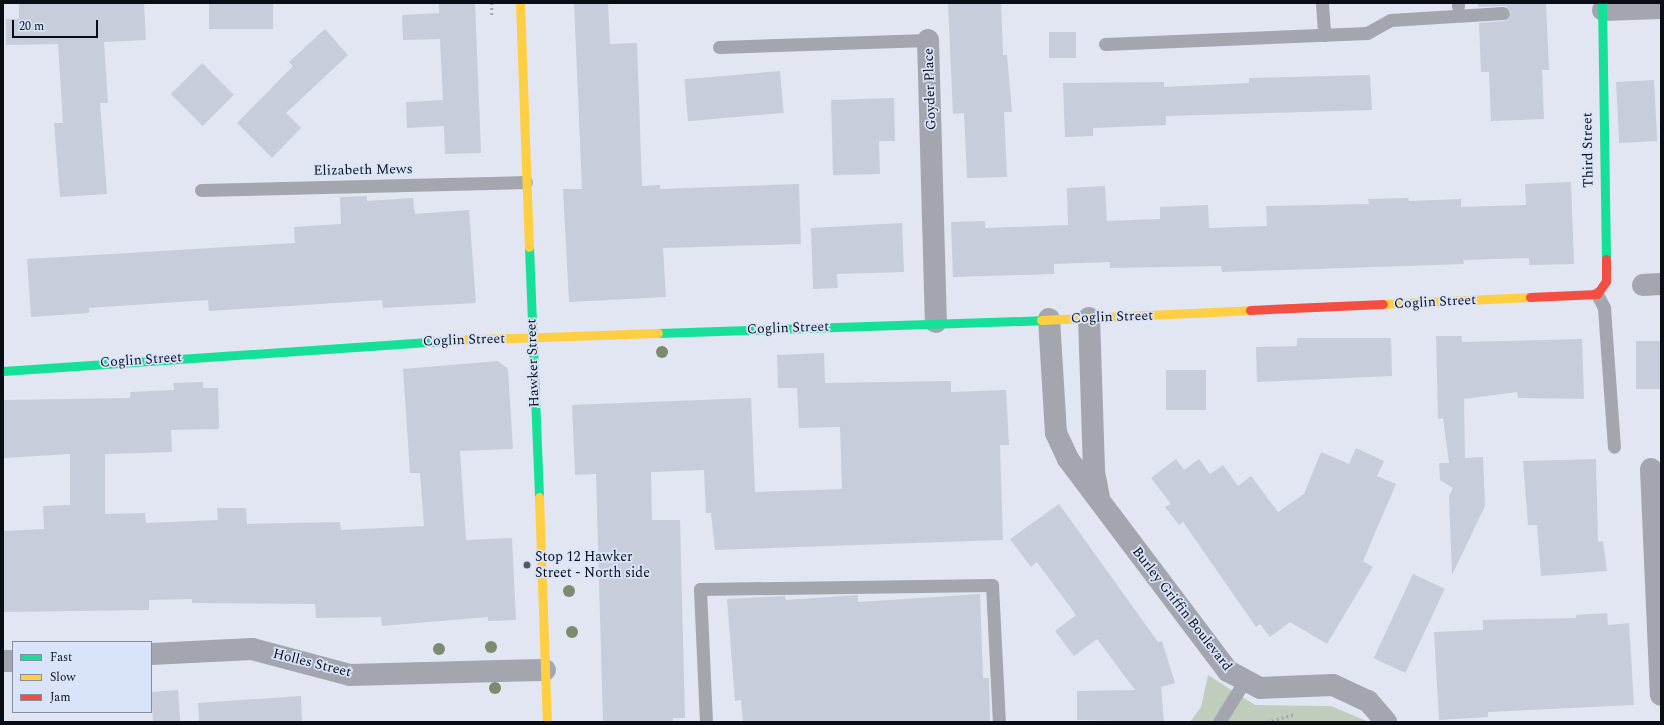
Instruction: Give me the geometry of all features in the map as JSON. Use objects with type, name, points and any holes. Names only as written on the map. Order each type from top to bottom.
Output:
[{"type":"street","name":"Hawker Street","points":[[520,3],[547,722]]},
{"type":"street","points":[[1602,7],[1661,8]]},
{"type":"street","name":"Third Street","points":[[1597,294],[1606,281],[1602,7]]},
{"type":"street","name":"Goyder Place","points":[[928,40],[936,322]]},
{"type":"street","name":"Coglin Street","points":[[3,371],[378,343],[936,322],[1090,318],[1597,294]]},
{"type":"street","name":"Burley Griffin Boulevard","points":[[1090,318],[1094,472],[1100,504]]},
{"type":"street","name":"Burley Griffin Boulevard","points":[[1049,319],[1056,433],[1068,459],[1100,504],[1228,671],[1260,688],[1333,685],[1368,701],[1386,722]]},
{"type":"street","points":[[1651,469],[1661,695]]},
{"type":"street","name":"Holles Street","points":[[152,654],[252,649],[350,675],[545,670]]},
{"type":"lane","points":[[1322,3],[1324,35]]},
{"type":"lane","points":[[1105,44],[1367,33],[1390,20],[1503,13]]},
{"type":"lane","name":"Goyder Place","points":[[719,47],[928,40]]},
{"type":"lane","name":"Elizabeth Mews","points":[[201,190],[526,182]]},
{"type":"lane","points":[[1597,294],[1604,308],[1614,447]]},
{"type":"lane","points":[[706,722],[700,589],[992,585],[999,722]]},
{"type":"lane","points":[[1219,722],[1245,680]]},
{"type":"path","points":[[1267,722],[1304,714]]},
{"type":"green space","points":[[1208,675],[1255,705],[1331,706],[1369,722],[1190,722],[1201,707]]},
{"type":"building","points":[[19,3],[144,3],[146,40],[104,42],[108,103],[100,103],[107,194],[60,197],[54,123],[63,123],[58,44],[6,45],[6,19],[19,19]]},
{"type":"building","points":[[209,3],[273,3],[273,29],[209,29]]},
{"type":"building","points":[[439,3],[475,3],[481,153],[445,154],[444,126],[407,128],[406,102],[443,100],[440,39],[403,40],[402,15],[439,13]]},
{"type":"building","points":[[574,3],[608,3],[610,44],[637,43],[642,186],[660,185],[660,189],[799,184],[801,244],[663,248],[666,297],[569,302],[563,189],[582,189]]},
{"type":"building","points":[[948,3],[1001,3],[1003,55],[1007,55],[1012,112],[1004,112],[1007,177],[967,178],[964,113],[953,114]]},
{"type":"building","points":[[1478,3],[1546,3],[1549,70],[1542,70],[1544,119],[1491,121],[1489,72],[1481,72],[1479,23],[1504,21],[1511,12],[1506,6],[1478,7]]},
{"type":"building","points":[[325,29],[348,55],[286,113],[301,128],[272,158],[237,123],[293,66],[289,62]]},
{"type":"building","points":[[1049,32],[1076,32],[1076,58],[1049,58]]},
{"type":"building","points":[[202,63],[234,95],[203,126],[171,94]]},
{"type":"building","points":[[780,71],[784,113],[688,121],[684,79]]},
{"type":"building","points":[[1370,75],[1372,110],[1166,116],[1166,125],[1093,128],[1093,136],[1065,137],[1063,83],[1164,82],[1164,87],[1249,83],[1249,78]]},
{"type":"building","points":[[1654,80],[1657,141],[1619,143],[1616,82]]},
{"type":"building","points":[[894,98],[895,141],[879,141],[880,174],[833,175],[831,100]]},
{"type":"building","points":[[1571,182],[1574,264],[1529,265],[1529,258],[1463,260],[1464,264],[1222,272],[1221,266],[1110,268],[1110,262],[1054,264],[1054,274],[953,277],[951,222],[985,221],[985,228],[1068,225],[1067,188],[1105,186],[1107,221],[1160,219],[1160,207],[1208,205],[1209,228],[1267,226],[1266,206],[1369,204],[1368,199],[1408,198],[1409,201],[1461,199],[1461,207],[1526,205],[1525,184]]},
{"type":"building","points":[[367,196],[367,201],[413,198],[415,214],[469,210],[476,303],[383,308],[382,300],[209,311],[208,300],[89,308],[89,313],[31,317],[27,259],[295,243],[294,227],[341,224],[340,197]]},
{"type":"building","points":[[902,223],[904,272],[837,274],[838,288],[813,289],[811,228]]},
{"type":"building","points":[[1436,336],[1462,336],[1462,342],[1582,339],[1584,399],[1518,398],[1517,392],[1464,399],[1465,458],[1483,457],[1485,506],[1452,575],[1449,496],[1453,488],[1440,480],[1439,463],[1449,463],[1443,418],[1438,419]]},
{"type":"building","points":[[1297,338],[1391,338],[1392,376],[1257,382],[1256,347],[1297,346]]},
{"type":"building","points":[[1636,341],[1661,341],[1661,389],[1636,389]]},
{"type":"building","points":[[824,353],[825,383],[951,381],[951,392],[1006,390],[1009,445],[1000,445],[1003,540],[715,550],[711,513],[706,513],[704,470],[651,472],[652,520],[680,520],[685,718],[673,718],[673,722],[603,722],[596,474],[575,475],[572,405],[751,398],[755,492],[842,489],[840,427],[799,428],[797,388],[778,388],[777,355]]},
{"type":"building","points":[[498,361],[508,369],[513,449],[460,451],[466,540],[512,538],[516,620],[488,621],[488,617],[382,626],[381,617],[316,618],[315,604],[192,603],[192,599],[149,600],[149,610],[3,612],[3,531],[44,529],[43,506],[70,505],[70,454],[3,458],[3,400],[130,398],[130,392],[174,390],[173,383],[203,382],[203,388],[218,388],[219,429],[171,430],[172,452],[105,454],[105,514],[145,513],[146,523],[218,520],[217,508],[246,508],[247,524],[340,522],[341,530],[424,526],[420,473],[410,473],[403,369]]},
{"type":"building","points":[[1166,370],[1206,370],[1206,410],[1166,410]]},
{"type":"building","points":[[1356,448],[1384,461],[1377,476],[1396,484],[1363,561],[1373,567],[1327,644],[1290,622],[1270,637],[1260,624],[1256,627],[1183,522],[1179,525],[1165,507],[1171,504],[1151,478],[1176,459],[1184,470],[1199,459],[1210,474],[1223,465],[1238,486],[1251,476],[1278,512],[1304,494],[1321,452],[1349,464]]},
{"type":"building","points":[[1596,459],[1598,542],[1603,541],[1607,571],[1541,576],[1537,525],[1528,525],[1523,461]]},
{"type":"building","points":[[1059,504],[1158,642],[1162,641],[1175,683],[1161,687],[1164,722],[1077,720],[1077,691],[1135,690],[1097,639],[1074,656],[1055,631],[1076,615],[1037,562],[1031,567],[1010,539]]},
{"type":"building","points":[[1413,574],[1445,589],[1405,673],[1374,658]]},
{"type":"building","points":[[980,594],[983,678],[989,678],[990,722],[743,722],[741,700],[735,701],[727,599],[785,596],[786,600],[858,595],[858,602]]},
{"type":"building","points":[[1607,613],[1608,625],[1629,623],[1634,705],[1488,712],[1488,717],[1439,720],[1434,632],[1483,630],[1483,620],[1576,618],[1576,615]]},
{"type":"building","points":[[178,690],[180,722],[153,722],[152,692]]},
{"type":"building","points":[[301,696],[302,722],[199,722],[198,703]]},
{"type":"traffic: fast","points":[[1602,3],[1606,259]]},
{"type":"traffic: fast","points":[[529,247],[539,497]]},
{"type":"traffic: fast","points":[[658,333],[1041,320]]},
{"type":"traffic: fast","points":[[3,371],[454,340]]},
{"type":"traffic: slow","points":[[520,3],[529,247]]},
{"type":"traffic: slow","points":[[1383,304],[1530,297]]},
{"type":"traffic: slow","points":[[1041,320],[1250,310]]},
{"type":"traffic: slow","points":[[454,340],[658,333]]},
{"type":"traffic: slow","points":[[539,497],[547,722]]},
{"type":"traffic: jam","points":[[1530,297],[1597,294],[1606,281],[1606,259]]},
{"type":"traffic: jam","points":[[1250,310],[1383,304]]},
{"type":"place","name":"Stop 12 Hawker Street - North side","points":[[527,565]]}]
